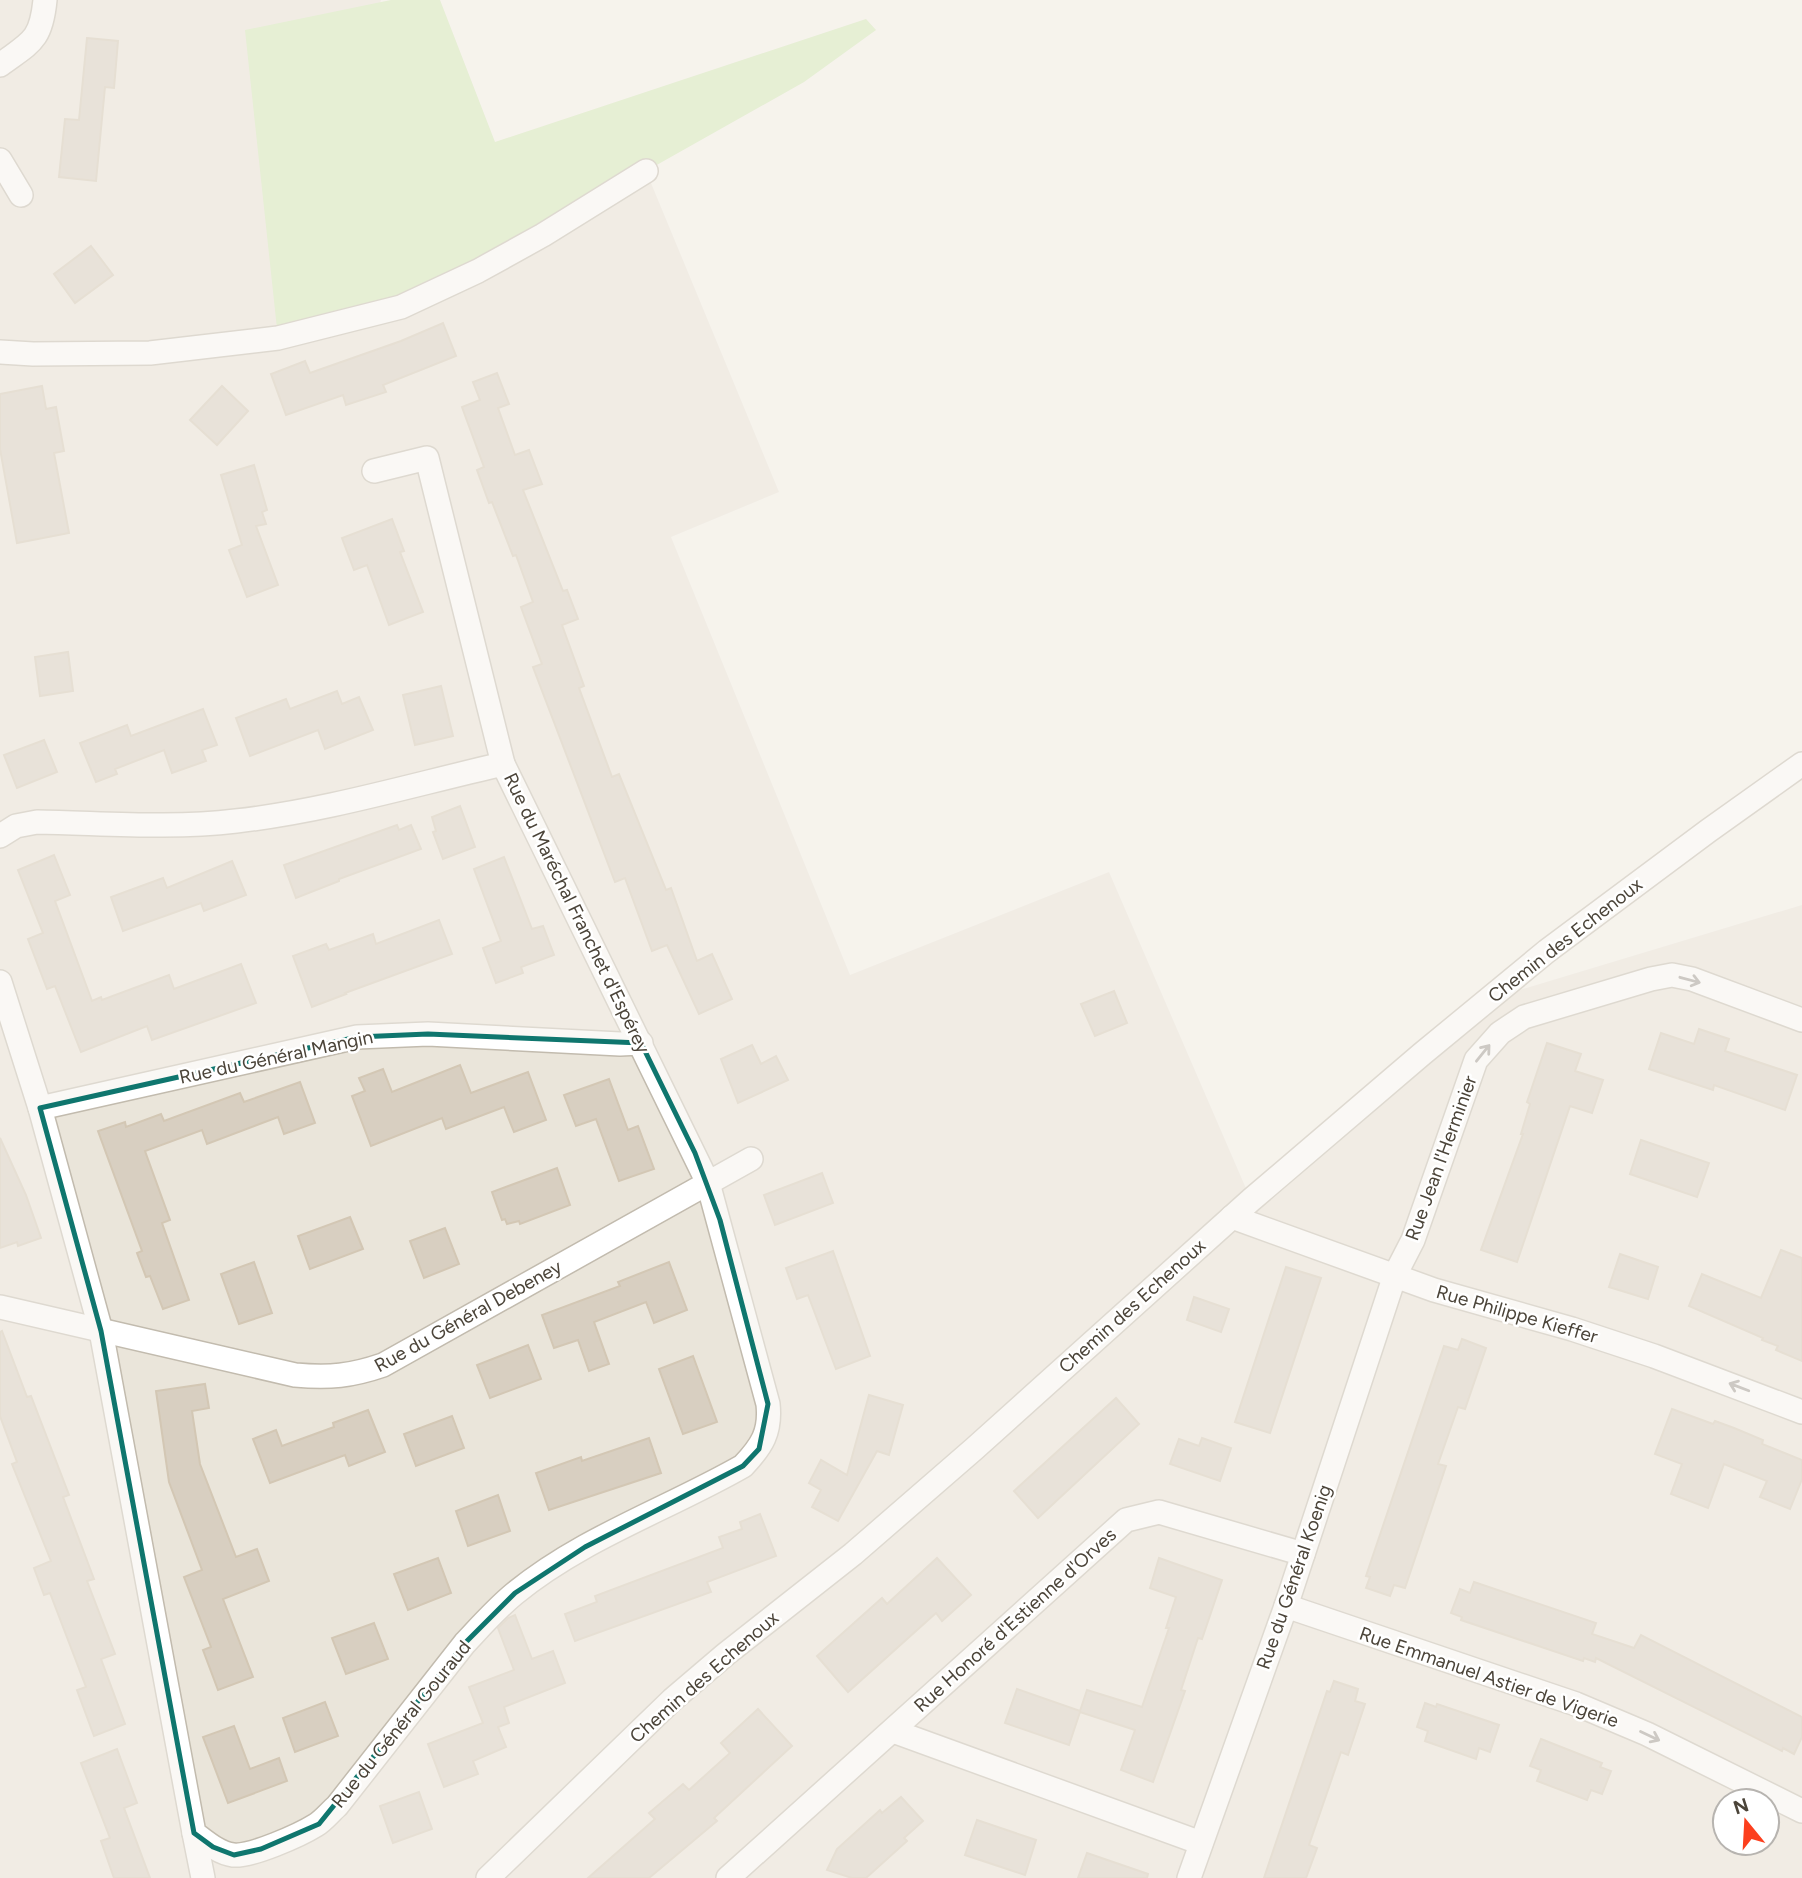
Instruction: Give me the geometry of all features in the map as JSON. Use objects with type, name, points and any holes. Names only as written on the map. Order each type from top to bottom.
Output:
[{"type":"street","points":[[0,65],[31,43],[43,24],[45,0]]},
{"type":"street","points":[[0,160],[21,195]]},
{"type":"street","points":[[0,352],[150,353],[278,338],[401,307],[489,265],[646,171]]},
{"type":"street","points":[[374,471],[427,458],[503,764]]},
{"type":"street","name":"Rue du Maréchal Franchet d'Espérey","points":[[0,836],[16,826],[37,822],[203,824],[236,821],[322,806],[503,764],[708,1183]]},
{"type":"street","name":"Chemin des Echenoux","points":[[488,1878],[672,1700],[853,1554],[1232,1217],[1547,951],[1802,764]]},
{"type":"street","name":"Rue Jean l'Herminier","points":[[1395,1275],[1413,1240],[1476,1059],[1500,1032],[1524,1017],[1672,975],[1692,979],[1802,1020]]},
{"type":"street","points":[[0,982],[40,1108],[101,1331],[203,1878]]},
{"type":"street","name":"Rue du Général Mangin","points":[[40,1108],[357,1037],[428,1034],[641,1043]]},
{"type":"street","name":"Rue du Général Debeney","points":[[0,1307],[295,1375],[329,1378],[354,1375],[383,1365],[751,1159]]},
{"type":"street","name":"Rue du Général Gouraud","points":[[194,1833],[233,1867],[319,1824],[337,1806],[465,1643],[486,1619],[515,1593],[585,1547],[743,1466],[759,1449],[770,1418],[768,1404],[708,1183]]},
{"type":"street","name":"Rue Philippe Kieffer","points":[[1232,1217],[1434,1290],[1572,1329],[1654,1356],[1802,1412]]},
{"type":"street","name":"Rue du Général Koenig","points":[[1189,1878],[1286,1606],[1395,1275]]},
{"type":"street","name":"Rue Honoré d'Estienne d'Orves","points":[[728,1878],[1126,1520],[1159,1512],[1303,1554]]},
{"type":"street","name":"Rue Emmanuel Astier de Vigerie","points":[[1286,1606],[1576,1704],[1647,1734],[1802,1811]]},
{"type":"street","name":"Rue Honoré d'Estienne d'Orves","points":[[892,1731],[1201,1843]]},
{"type":"highlighted area","points":[[428,1034],[641,1043],[695,1153],[720,1220],[768,1404],[759,1449],[743,1466],[585,1547],[515,1593],[465,1643],[319,1824],[261,1849],[234,1855],[213,1847],[194,1833],[101,1331],[40,1108],[357,1037]]},
{"type":"shaded area","points":[[0,0],[381,0],[278,338],[646,171],[779,492],[671,537],[850,975],[1109,872],[1251,1200],[1513,992],[1802,905],[1802,1878],[0,1878]]},
{"type":"green space","points":[[391,0],[440,0],[495,142],[866,19],[876,30],[804,82],[646,171],[478,271],[278,338],[245,30]]},
{"type":"building","points":[[87,38],[118,41],[114,88],[105,87],[96,181],[59,177],[65,119],[79,120]]},
{"type":"building","points":[[91,246],[113,275],[75,303],[54,274]]},
{"type":"building","points":[[443,323],[456,356],[383,385],[386,392],[346,405],[343,395],[286,415],[271,374],[305,361],[310,373]]},
{"type":"building","points":[[497,373],[509,404],[498,408],[515,455],[529,450],[542,484],[523,490],[563,591],[567,590],[578,619],[562,625],[584,686],[579,688],[612,777],[619,774],[666,890],[671,888],[697,961],[712,954],[732,999],[699,1014],[667,945],[652,951],[625,878],[615,882],[533,667],[542,664],[521,607],[533,602],[516,555],[513,556],[492,502],[489,503],[477,470],[484,467],[462,407],[480,400],[473,382]]},
{"type":"building","points":[[42,386],[46,409],[56,407],[64,451],[54,453],[69,533],[17,543],[0,449],[0,394]]},
{"type":"building","points":[[222,386],[248,411],[217,445],[190,420]]},
{"type":"building","points":[[254,465],[267,510],[262,512],[266,524],[256,526],[278,585],[247,597],[229,550],[242,545],[221,475]]},
{"type":"building","points":[[392,519],[404,551],[400,552],[423,612],[389,625],[367,565],[354,570],[342,538]]},
{"type":"building","points":[[68,652],[73,691],[40,696],[35,657]]},
{"type":"building","points":[[441,686],[453,736],[415,745],[403,695]]},
{"type":"building","points":[[337,691],[342,704],[359,697],[373,730],[325,749],[318,730],[250,756],[236,718],[286,699],[290,709]]},
{"type":"building","points":[[203,709],[217,745],[202,750],[206,761],[172,773],[164,750],[115,769],[117,774],[96,782],[80,743],[127,725],[131,736]]},
{"type":"building","points":[[44,740],[57,772],[17,788],[4,755]]},
{"type":"building","points":[[460,806],[475,847],[443,859],[433,832],[436,831],[432,817]]},
{"type":"building","points":[[397,825],[399,830],[411,825],[421,849],[296,898],[284,865]]},
{"type":"building","points":[[54,855],[70,895],[55,901],[92,1001],[101,997],[102,1000],[169,975],[174,989],[241,964],[256,1003],[152,1040],[147,1026],[81,1052],[55,986],[47,989],[28,939],[43,933],[18,870]]},
{"type":"building","points":[[504,857],[532,929],[543,926],[554,955],[521,967],[523,973],[496,983],[483,948],[501,941],[474,869]]},
{"type":"building","points":[[232,861],[246,895],[204,911],[201,903],[123,931],[111,897],[163,878],[167,888]]},
{"type":"building","points":[[439,920],[452,954],[312,1007],[293,956],[326,944],[329,950],[373,934],[376,944]]},
{"type":"building","points":[[1114,991],[1127,1023],[1095,1036],[1081,1004]]},
{"type":"building","points":[[1699,1029],[1729,1039],[1725,1051],[1797,1075],[1785,1110],[1714,1085],[1713,1090],[1649,1069],[1661,1033],[1694,1044]]},
{"type":"building","points":[[1547,1043],[1581,1054],[1575,1071],[1603,1080],[1592,1113],[1570,1106],[1517,1262],[1481,1250],[1523,1134],[1530,1104],[1527,1102]]},
{"type":"building","points":[[752,1045],[761,1064],[776,1056],[788,1080],[738,1103],[721,1059]]},
{"type":"building","points":[[460,1065],[471,1093],[528,1072],[546,1120],[514,1132],[504,1107],[446,1129],[442,1118],[371,1146],[352,1096],[365,1091],[359,1078],[383,1069],[392,1092]]},
{"type":"building","points":[[609,1079],[628,1130],[638,1126],[654,1169],[619,1181],[596,1119],[576,1126],[564,1095]]},
{"type":"building","points":[[300,1082],[315,1123],[284,1134],[278,1117],[207,1144],[202,1130],[145,1151],[170,1220],[162,1223],[189,1300],[163,1309],[150,1276],[146,1277],[137,1253],[142,1251],[98,1131],[125,1122],[126,1127],[161,1114],[164,1121],[240,1093],[244,1102]]},
{"type":"building","points":[[0,1138],[26,1195],[41,1238],[18,1246],[17,1242],[0,1248]]},
{"type":"building","points":[[1641,1140],[1709,1163],[1697,1197],[1630,1174]]},
{"type":"building","points":[[557,1168],[570,1205],[520,1224],[519,1221],[507,1224],[505,1219],[502,1220],[492,1192]]},
{"type":"building","points":[[822,1173],[833,1203],[775,1225],[764,1195]]},
{"type":"building","points":[[350,1217],[363,1249],[310,1269],[298,1236]]},
{"type":"building","points":[[445,1228],[459,1264],[424,1278],[410,1241]]},
{"type":"building","points":[[1781,1250],[1802,1258],[1802,1361],[1776,1350],[1778,1346],[1762,1340],[1763,1338],[1689,1306],[1702,1274],[1761,1298]]},
{"type":"building","points":[[833,1251],[870,1356],[836,1369],[808,1295],[797,1299],[786,1268]]},
{"type":"building","points":[[1620,1254],[1658,1267],[1648,1299],[1609,1287]]},
{"type":"building","points":[[254,1262],[272,1313],[239,1324],[221,1274]]},
{"type":"building","points":[[669,1262],[687,1310],[654,1323],[646,1302],[594,1322],[609,1364],[589,1371],[578,1340],[554,1348],[542,1315],[620,1286],[618,1282]]},
{"type":"building","points":[[1286,1267],[1321,1278],[1270,1433],[1235,1422]]},
{"type":"building","points":[[1194,1297],[1229,1309],[1221,1332],[1187,1320]]},
{"type":"building","points":[[2,1331],[27,1397],[31,1396],[69,1495],[63,1497],[94,1579],[87,1581],[115,1654],[101,1659],[125,1724],[94,1736],[77,1690],[86,1687],[50,1593],[44,1595],[34,1568],[51,1561],[12,1464],[17,1462],[0,1416]]},
{"type":"building","points":[[1462,1339],[1486,1348],[1465,1409],[1458,1407],[1438,1464],[1446,1466],[1405,1588],[1394,1585],[1390,1596],[1366,1588],[1370,1577],[1366,1576],[1444,1346],[1458,1350]]},
{"type":"building","points":[[528,1345],[541,1379],[490,1398],[477,1365]]},
{"type":"building","points":[[693,1356],[717,1422],[683,1434],[659,1369]]},
{"type":"building","points":[[205,1384],[209,1408],[192,1411],[200,1464],[236,1557],[257,1549],[269,1581],[223,1599],[253,1677],[218,1690],[203,1650],[211,1647],[184,1577],[202,1570],[169,1482],[156,1391]]},
{"type":"building","points":[[869,1395],[903,1405],[889,1455],[877,1451],[838,1521],[812,1507],[821,1490],[809,1483],[821,1460],[847,1475]]},
{"type":"building","points":[[1116,1398],[1139,1424],[1038,1518],[1014,1491]]},
{"type":"building","points":[[1672,1409],[1713,1424],[1715,1421],[1734,1428],[1763,1440],[1762,1444],[1802,1460],[1802,1479],[1790,1509],[1760,1497],[1767,1481],[1724,1464],[1708,1508],[1671,1494],[1682,1464],[1655,1454]]},
{"type":"building","points":[[368,1410],[385,1452],[349,1466],[345,1455],[270,1483],[253,1439],[276,1430],[282,1446],[334,1427],[333,1423]]},
{"type":"building","points":[[452,1416],[464,1448],[416,1466],[404,1434]]},
{"type":"building","points":[[649,1438],[661,1473],[549,1510],[536,1473],[581,1457],[582,1461]]},
{"type":"building","points":[[1202,1438],[1231,1448],[1220,1481],[1170,1464],[1179,1439],[1199,1446]]},
{"type":"building","points":[[498,1495],[510,1531],[468,1546],[456,1511]]},
{"type":"building","points":[[760,1514],[776,1556],[707,1582],[711,1592],[575,1641],[565,1614],[597,1602],[595,1596],[723,1548],[719,1537],[742,1529],[740,1522]]},
{"type":"building","points":[[438,1558],[451,1593],[408,1610],[394,1574]]},
{"type":"building","points":[[937,1558],[971,1595],[942,1621],[936,1613],[848,1692],[817,1656],[882,1598],[887,1604]]},
{"type":"building","points":[[1159,1558],[1222,1580],[1202,1639],[1198,1638],[1181,1690],[1185,1691],[1153,1782],[1121,1770],[1135,1730],[1080,1712],[1069,1745],[1005,1723],[1017,1689],[1080,1711],[1087,1690],[1142,1707],[1169,1628],[1166,1628],[1176,1597],[1150,1588]]},
{"type":"building","points":[[1474,1582],[1596,1623],[1592,1634],[1634,1648],[1641,1635],[1802,1717],[1802,1737],[1794,1754],[1783,1748],[1782,1751],[1596,1658],[1595,1662],[1584,1658],[1583,1661],[1461,1620],[1462,1617],[1451,1613],[1460,1589],[1470,1593]]},
{"type":"building","points":[[515,1615],[532,1659],[553,1651],[565,1683],[504,1707],[509,1723],[498,1727],[506,1747],[473,1761],[478,1774],[444,1787],[428,1744],[483,1723],[469,1687],[514,1670],[498,1628]]},
{"type":"building","points":[[374,1623],[388,1659],[346,1674],[332,1638]]},
{"type":"building","points":[[1334,1681],[1358,1689],[1355,1701],[1365,1704],[1348,1755],[1341,1752],[1309,1845],[1317,1848],[1306,1878],[1264,1878],[1327,1691],[1330,1692]]},
{"type":"building","points":[[325,1702],[338,1736],[295,1752],[283,1718]]},
{"type":"building","points":[[1425,1703],[1436,1707],[1437,1704],[1499,1725],[1490,1752],[1479,1748],[1476,1759],[1425,1741],[1428,1731],[1417,1727]]},
{"type":"building","points":[[758,1709],[792,1746],[714,1818],[717,1821],[649,1878],[588,1878],[655,1819],[649,1813],[683,1784],[689,1790],[730,1753],[721,1743]]},
{"type":"building","points":[[234,1726],[250,1769],[279,1758],[287,1781],[228,1803],[203,1737]]},
{"type":"building","points":[[1541,1739],[1602,1763],[1600,1767],[1611,1771],[1602,1794],[1591,1790],[1587,1800],[1537,1781],[1541,1770],[1530,1766]]},
{"type":"building","points":[[117,1749],[137,1803],[124,1808],[150,1878],[114,1878],[101,1841],[110,1838],[81,1763]]},
{"type":"building","points":[[419,1792],[432,1829],[393,1843],[380,1806]]},
{"type":"building","points":[[901,1797],[923,1821],[904,1838],[907,1841],[866,1878],[852,1878],[827,1870],[837,1849],[880,1810],[882,1813]]},
{"type":"building","points":[[977,1820],[1036,1840],[1025,1875],[965,1855]]},
{"type":"building","points":[[1087,1853],[1148,1874],[1147,1878],[1078,1878]]}]
